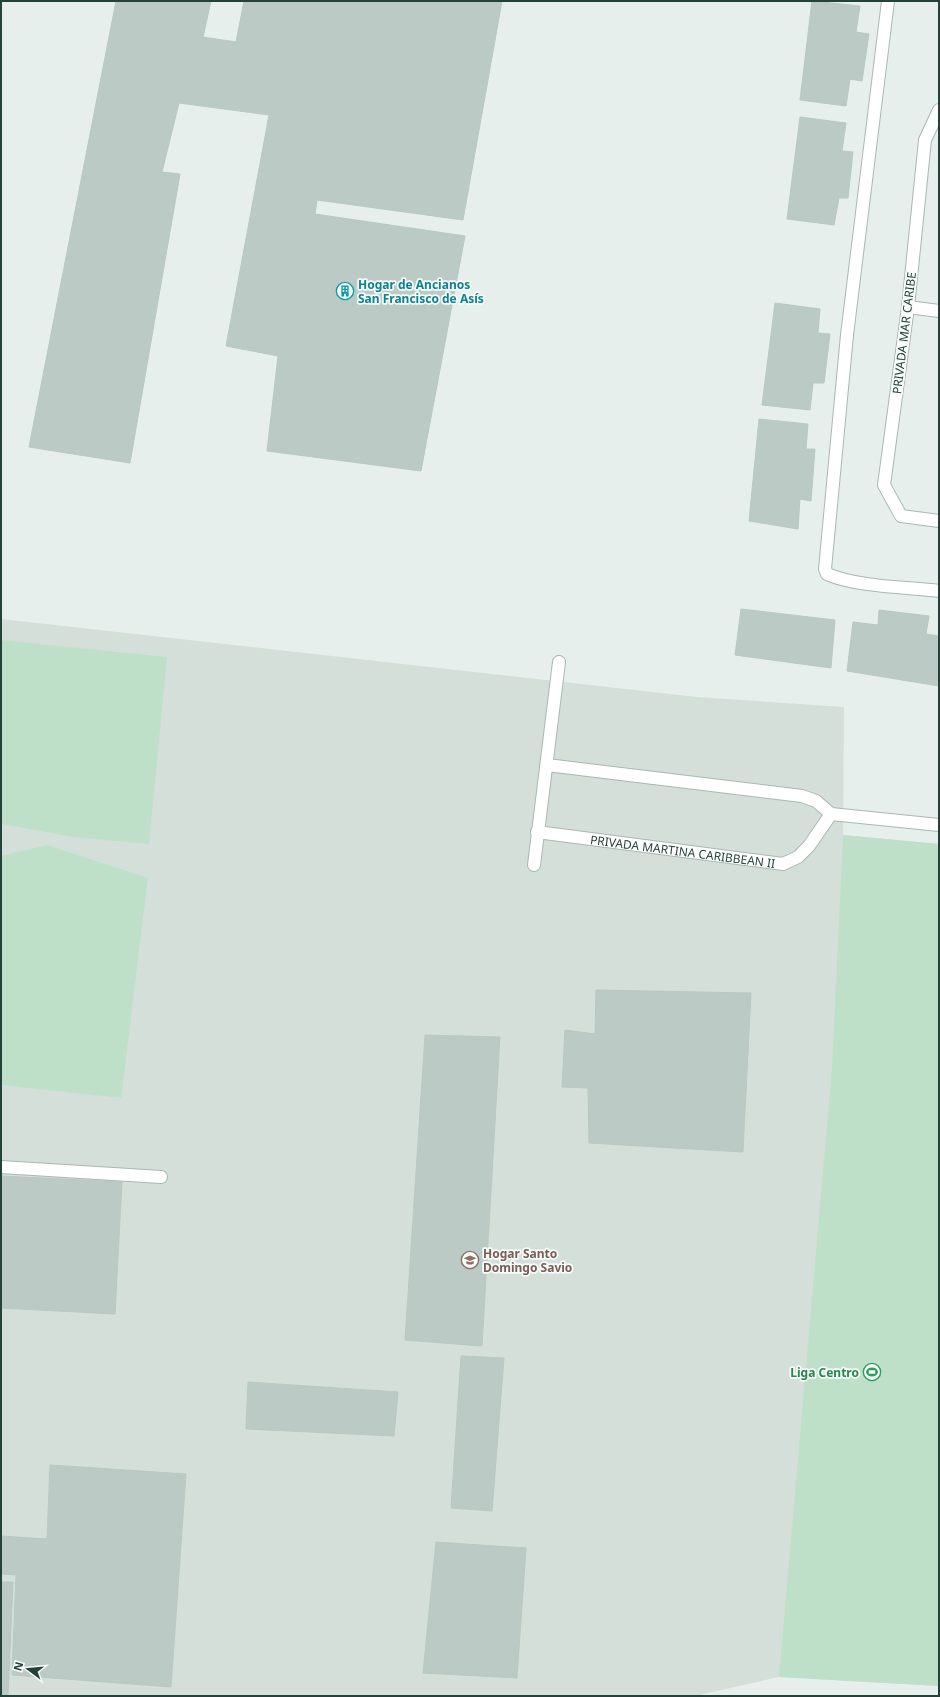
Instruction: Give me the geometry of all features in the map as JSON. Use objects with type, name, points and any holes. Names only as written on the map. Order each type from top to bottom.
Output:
[{"type":"street","points":[[888,1],[847,335],[825,569],[827,574],[834,577],[859,582],[939,591]]},
{"type":"street","name":"PRIVADA MAR CARIBE","points":[[939,110],[925,140],[908,307],[884,485],[901,516],[939,522]]},
{"type":"street","points":[[908,307],[939,310]]},
{"type":"street","points":[[534,865],[537,832],[560,662]]},
{"type":"street","points":[[547,765],[802,796],[816,801],[831,814],[939,825]]},
{"type":"street","name":"PRIVADA MARTINA CARIBBEAN II","points":[[537,832],[783,864],[798,857],[809,846],[831,814]]},
{"type":"street","points":[[1,1166],[161,1177]]},
{"type":"shaded area","name":"Hogar Santo Domingo Savio","points":[[1,619],[697,697],[844,707],[843,835],[939,844],[939,1686],[779,1677],[695,1696],[1,1696]]},
{"type":"green space","points":[[1,640],[167,657],[149,844],[73,837],[2,824]]},
{"type":"green space","name":"Liga Centro","points":[[843,835],[939,844],[939,1686],[779,1677],[832,1068]]},
{"type":"green space","points":[[47,845],[148,878],[121,1098],[1,1085],[1,856]]},
{"type":"building","name":"Hogar de Ancianos San Francisco de Asís","points":[[116,1],[211,1],[203,37],[236,42],[244,1],[502,1],[463,220],[317,200],[315,214],[465,236],[421,471],[267,451],[278,356],[226,346],[269,115],[179,103],[162,172],[180,174],[130,463],[29,447]]},
{"type":"building","points":[[812,1],[860,6],[856,32],[869,34],[862,81],[850,79],[846,106],[800,100]]},
{"type":"building","points":[[800,117],[846,123],[842,151],[853,152],[848,198],[839,198],[834,225],[787,219]]},
{"type":"building","points":[[775,303],[820,309],[818,333],[830,334],[824,383],[813,383],[810,410],[762,405]]},
{"type":"building","points":[[759,419],[808,424],[806,449],[815,449],[811,501],[800,499],[798,529],[749,521]]},
{"type":"building","points":[[741,609],[835,620],[831,668],[735,655]]},
{"type":"building","points":[[879,610],[929,616],[926,634],[939,636],[939,686],[847,671],[853,622],[878,625]]},
{"type":"building","points":[[596,990],[751,993],[743,1152],[589,1143],[588,1088],[562,1087],[565,1030],[595,1034]]},
{"type":"building","points":[[425,1035],[500,1037],[482,1346],[405,1340]]},
{"type":"building","points":[[1,1176],[122,1182],[115,1314],[1,1308]]},
{"type":"building","points":[[461,1356],[504,1358],[492,1511],[451,1508]]},
{"type":"building","points":[[248,1382],[398,1392],[394,1436],[246,1429]]},
{"type":"building","points":[[50,1465],[186,1474],[171,1687],[12,1675],[16,1575],[1,1574],[1,1536],[47,1539]]},
{"type":"building","points":[[436,1542],[526,1548],[517,1678],[423,1673]]},
{"type":"building","points":[[1,1582],[13,1582],[8,1696],[1,1696]]},
{"type":"place","name":"Hogar de Ancianos San Francisco de Asís","points":[[345,291]]},
{"type":"place","name":"Hogar Santo Domingo Savio","points":[[470,1260]]},
{"type":"place","name":"Liga Centro","points":[[872,1372]]}]
